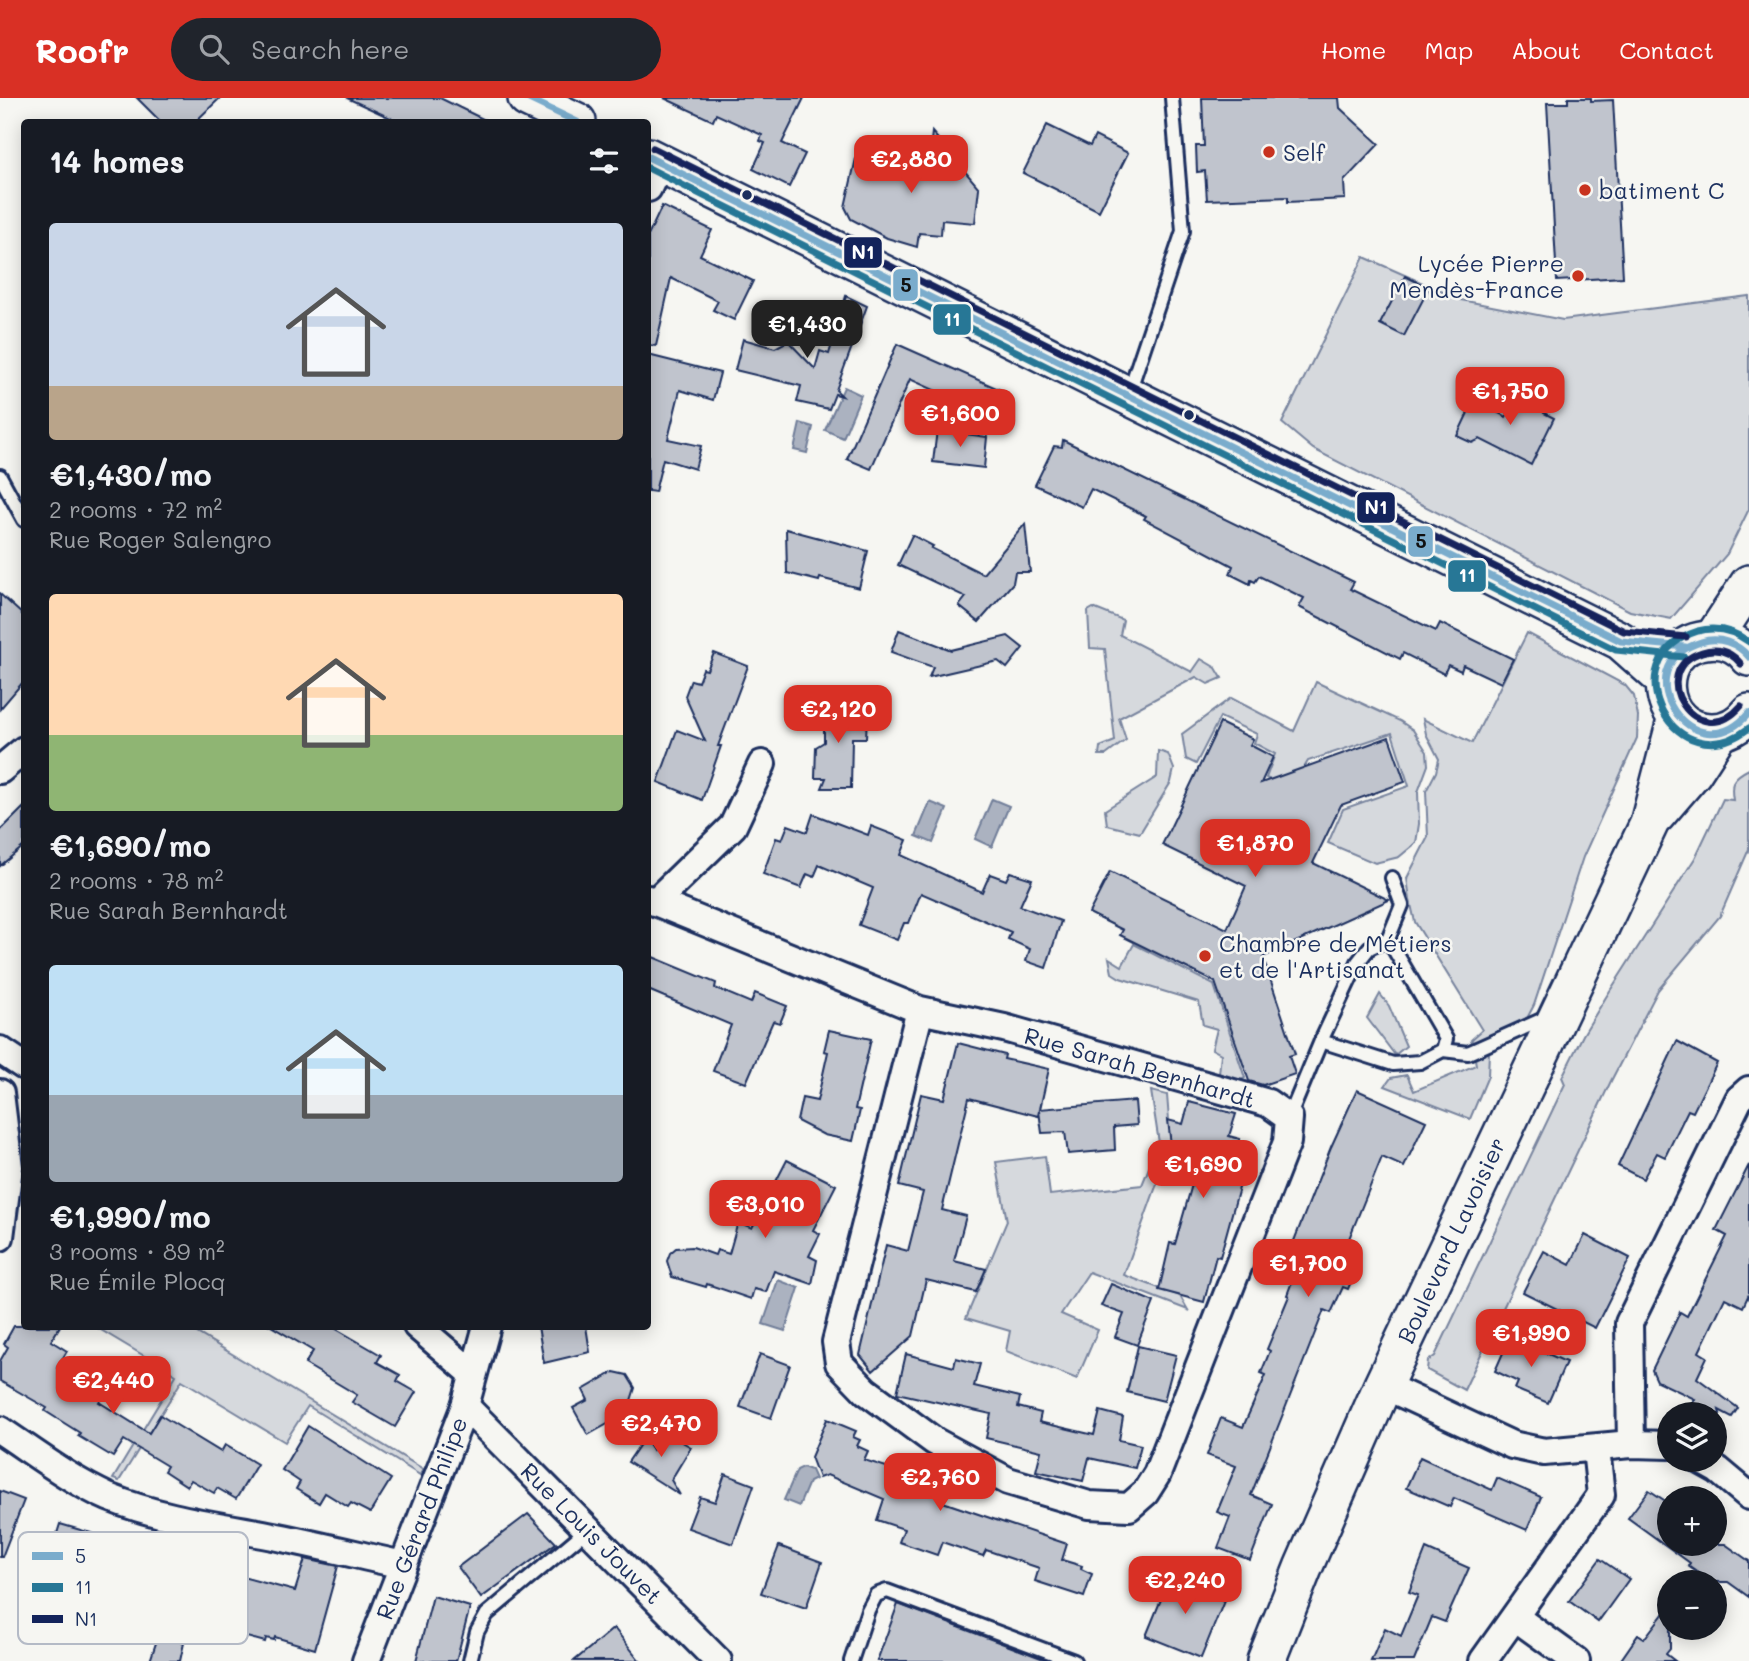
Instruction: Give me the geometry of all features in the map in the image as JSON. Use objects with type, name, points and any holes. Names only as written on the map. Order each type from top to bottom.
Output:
[{"type":"main road","points":[[535,100],[571,119]]},
{"type":"main road","points":[[652,169],[1128,396],[1621,641],[1665,680]]},
{"type":"main road","points":[[1741,720],[1704,732],[1689,727],[1669,706],[1665,680],[1668,667],[1675,656],[1699,643],[1749,584]]},
{"type":"main road","points":[[1621,641],[1736,645],[1749,657]]},
{"type":"main road","name":"Boulevard Lavoisier","points":[[1266,1661],[1303,1568],[1383,1385],[1649,824],[1677,717]]},
{"type":"main road","name":"Boulevard Lavoisier","points":[[1649,824],[1741,720]]},
{"type":"street","points":[[0,770],[21,752]]},
{"type":"street","points":[[651,900],[733,826],[762,764]]},
{"type":"street","name":"Rue Sarah Bernhardt","points":[[651,900],[920,1010],[1003,1028],[1268,1103],[1289,1118]]},
{"type":"street","points":[[920,1010],[836,1342],[839,1363],[866,1391],[934,1441],[1008,1481],[1052,1494],[1090,1505],[1129,1507],[1145,1493],[1157,1474],[1287,1142],[1289,1118]]},
{"type":"street","points":[[0,1050],[21,1064]]},
{"type":"street","points":[[1631,1444],[1629,1323],[1739,1099],[1749,1090]]},
{"type":"street","points":[[0,1093],[9,1167],[0,1237]]},
{"type":"street","points":[[422,1330],[473,1374]]},
{"type":"street","name":"Rue Gérard Philipe","points":[[366,1661],[465,1406],[486,1330]]},
{"type":"street","points":[[1383,1385],[1512,1445],[1544,1452],[1631,1444],[1657,1445]]},
{"type":"street","name":"Rue Louis Jouvet","points":[[465,1406],[718,1661]]},
{"type":"street","points":[[0,1430],[72,1477],[106,1496],[135,1507],[161,1515],[303,1542],[403,1565]]},
{"type":"street","points":[[1483,1661],[1601,1495],[1596,1448]]},
{"type":"street","points":[[1720,1472],[1749,1496]]},
{"type":"street","points":[[1515,1617],[1576,1661]]},
{"type":"lane","points":[[1128,396],[1183,231],[1172,98]]},
{"type":"lane","points":[[0,476],[21,514]]},
{"type":"lane","points":[[1289,1118],[1358,962],[1369,948],[1388,939],[1402,905],[1392,878]]},
{"type":"lane","points":[[1388,939],[1446,1040],[1443,1050]]},
{"type":"lane","points":[[1321,1041],[1393,1064],[1420,1062],[1443,1050],[1468,1053],[1558,1012]]},
{"type":"lane","points":[[470,1661],[477,1632],[487,1614],[589,1529]]},
{"type":"lane","points":[[851,1661],[868,1610],[876,1595],[887,1591],[1074,1661]]},
{"type":"shaded area","points":[[1364,257],[1461,300],[1563,320],[1749,296],[1749,509],[1727,554],[1671,619],[1630,611],[1313,449],[1282,423]]},
{"type":"shaded area","points":[[844,387],[861,395],[843,438],[825,430]]},
{"type":"shaded area","points":[[800,423],[813,427],[807,453],[794,450]]},
{"type":"shaded area","points":[[1093,608],[1123,620],[1120,635],[1192,672],[1201,659],[1216,668],[1222,678],[1208,684],[1196,677],[1119,718],[1126,740],[1106,755],[1099,755],[1100,747],[1115,741],[1105,649],[1090,648],[1088,611]]},
{"type":"shaded area","points":[[1527,633],[1625,685],[1634,696],[1638,716],[1637,738],[1583,857],[1534,1005],[1524,1024],[1474,1043],[1471,1040],[1482,1030],[1415,922],[1410,900],[1407,878],[1428,837],[1426,791],[1436,772],[1439,759],[1426,734],[1423,719],[1472,743]]},
{"type":"shaded area","points":[[1316,682],[1400,721],[1413,730],[1427,752],[1428,765],[1418,792],[1419,824],[1416,843],[1399,857],[1375,863],[1328,843],[1343,809],[1409,786],[1392,733],[1308,761],[1291,790],[1266,778],[1275,754],[1254,743],[1257,734],[1220,717],[1196,764],[1186,759],[1182,734],[1231,698],[1294,731]]},
{"type":"shaded area","points":[[1158,751],[1168,754],[1174,769],[1171,782],[1140,833],[1107,825],[1105,810],[1157,777]]},
{"type":"shaded area","points":[[1749,769],[1749,849],[1720,916],[1658,990],[1611,1081],[1464,1390],[1427,1370],[1428,1361],[1435,1356],[1565,1084],[1562,1077],[1583,1035],[1695,858],[1723,799],[1733,800],[1734,781]]},
{"type":"shaded area","points":[[992,799],[1009,806],[992,847],[975,839]]},
{"type":"shaded area","points":[[930,802],[947,809],[933,843],[916,836]]},
{"type":"shaded area","points":[[1134,944],[1214,985],[1245,1078],[1239,1081],[1219,1074],[1221,1054],[1212,1049],[1217,1029],[1203,1025],[1199,1002],[1120,978],[1112,973],[1109,958],[1122,966]]},
{"type":"shaded area","points":[[1380,994],[1389,1006],[1406,1046],[1395,1055],[1367,1018]]},
{"type":"shaded area","points":[[1489,1052],[1488,1076],[1470,1119],[1385,1086],[1391,1078],[1407,1075],[1414,1091],[1476,1065],[1475,1059]]},
{"type":"shaded area","points":[[1151,1091],[1167,1095],[1171,1145],[1124,1275],[1180,1296],[1188,1310],[1089,1272],[1061,1314],[1098,1330],[1077,1379],[1006,1351],[1010,1331],[966,1318],[1007,1221],[996,1162],[1045,1156],[1050,1195],[1142,1185],[1159,1143]]},
{"type":"shaded area","points":[[778,1280],[799,1288],[785,1331],[763,1324]]},
{"type":"shaded area","points":[[101,1330],[194,1330],[423,1469],[420,1475],[308,1406],[285,1442],[182,1380],[119,1481],[113,1479],[176,1375]]},
{"type":"shaded area","points":[[803,1467],[811,1470],[815,1479],[809,1482],[799,1506],[784,1500],[797,1470]]},
{"type":"building","points":[[137,98],[220,98],[198,119],[158,119]]},
{"type":"building","points":[[347,98],[440,98],[483,119],[392,119]]},
{"type":"building","points":[[664,98],[804,98],[782,143],[805,154],[789,187],[753,169],[765,143],[760,141],[762,135],[716,114],[713,121]]},
{"type":"building","name":"Self","points":[[1202,98],[1339,98],[1340,108],[1379,144],[1344,181],[1345,199],[1288,202],[1288,197],[1207,200],[1205,171],[1197,172],[1196,146],[1204,146]]},
{"type":"building","name":"batiment C","points":[[1568,98],[1613,100],[1623,277],[1557,281],[1547,103],[1568,103]]},
{"type":"building","points":[[1047,125],[1090,146],[1095,136],[1128,153],[1099,211],[1023,173]]},
{"type":"building","points":[[932,132],[979,188],[975,223],[942,220],[941,235],[919,233],[917,247],[887,238],[851,219],[845,207],[857,154],[928,168]]},
{"type":"building","points":[[662,206],[712,230],[700,255],[753,281],[734,320],[713,310],[718,301],[671,278],[656,346],[651,345],[651,230]]},
{"type":"building","points":[[1405,276],[1429,288],[1404,336],[1380,324]]},
{"type":"building","points":[[846,296],[867,306],[836,390],[842,396],[835,394],[829,409],[797,402],[801,386],[735,370],[743,339],[775,348],[788,341],[815,369],[820,351],[829,354]]},
{"type":"building","points":[[897,344],[1001,390],[991,416],[910,379],[871,469],[847,459]]},
{"type":"building","points":[[651,356],[720,373],[713,400],[680,390],[668,439],[701,446],[695,469],[663,459],[655,492],[651,491]]},
{"type":"building","points":[[1533,393],[1549,402],[1544,413],[1554,418],[1531,465],[1480,439],[1472,443],[1457,436],[1474,400],[1506,417],[1515,399],[1527,405]]},
{"type":"building","points":[[937,430],[987,437],[984,468],[933,462]]},
{"type":"building","points":[[1063,440],[1354,582],[1350,589],[1436,631],[1440,623],[1513,659],[1501,683],[1463,665],[1461,671],[1448,665],[1444,674],[1403,653],[1400,659],[1299,607],[1304,598],[1259,576],[1255,582],[1251,580],[1250,584],[1230,574],[1233,566],[1144,519],[1146,516],[1091,489],[1082,507],[1035,485],[1054,446],[1062,447]]},
{"type":"building","points":[[1025,524],[1030,572],[1015,572],[1013,583],[979,622],[959,606],[966,597],[898,565],[912,535],[933,546],[931,548],[983,574]]},
{"type":"building","points":[[786,529],[868,551],[859,588],[787,573]]},
{"type":"building","points":[[0,594],[21,613],[21,684],[0,709]]},
{"type":"building","points":[[899,630],[951,650],[1008,636],[1023,648],[1007,668],[998,661],[929,677],[933,667],[891,652]]},
{"type":"building","points":[[714,653],[748,666],[718,746],[721,746],[702,800],[658,782],[677,730],[705,741],[685,696],[691,680],[698,682]]},
{"type":"building","points":[[841,702],[845,708],[853,708],[853,715],[867,715],[866,738],[852,738],[851,788],[822,788],[826,778],[815,778],[816,747],[824,742],[824,703]]},
{"type":"building","points":[[1220,723],[1253,739],[1250,745],[1273,757],[1261,783],[1389,737],[1405,782],[1341,805],[1313,863],[1389,900],[1263,957],[1295,1054],[1289,1056],[1295,1074],[1263,1085],[1249,1081],[1215,982],[1120,935],[1123,930],[1089,913],[1110,872],[1227,929],[1246,886],[1162,845]]},
{"type":"building","points":[[21,810],[21,848],[0,866],[0,831]]},
{"type":"building","points":[[813,814],[868,835],[871,826],[907,840],[901,855],[982,892],[990,874],[1006,880],[1010,872],[1032,879],[1020,906],[1061,921],[1046,968],[1026,961],[1030,949],[1008,939],[1011,932],[921,893],[909,923],[904,923],[897,940],[859,925],[873,888],[819,865],[814,877],[807,874],[801,888],[763,874],[776,838],[782,840],[788,825],[807,832]]},
{"type":"building","points":[[651,956],[716,983],[715,988],[751,1003],[755,993],[787,1006],[780,1023],[773,1021],[746,1083],[713,1071],[731,1025],[651,991]]},
{"type":"building","points":[[829,1030],[871,1039],[855,1109],[860,1110],[853,1141],[824,1135],[797,1121],[802,1098],[817,1101],[828,1052],[824,1051]]},
{"type":"building","points":[[1677,1041],[1717,1063],[1693,1112],[1688,1110],[1665,1157],[1657,1153],[1643,1179],[1618,1166]]},
{"type":"building","points":[[958,1043],[1005,1055],[1004,1059],[1049,1069],[1040,1109],[1135,1101],[1137,1125],[1114,1127],[1115,1150],[1068,1154],[1065,1132],[1042,1133],[1039,1111],[1038,1116],[969,1098],[942,1210],[966,1216],[954,1261],[986,1269],[976,1292],[926,1280],[913,1336],[873,1371],[860,1355],[886,1245],[908,1251],[923,1192],[899,1186],[921,1094],[944,1099]]},
{"type":"building","points":[[1357,1090],[1426,1121],[1404,1167],[1382,1157],[1340,1261],[1357,1268],[1348,1289],[1343,1287],[1331,1313],[1324,1310],[1251,1495],[1272,1504],[1250,1560],[1218,1548],[1230,1517],[1217,1512],[1236,1466],[1207,1455],[1221,1418],[1243,1427],[1266,1375],[1261,1373],[1270,1351],[1267,1349],[1289,1296],[1287,1295],[1293,1279],[1281,1274],[1331,1147]]},
{"type":"building","points":[[1189,1102],[1236,1114],[1229,1136],[1240,1139],[1233,1162],[1245,1166],[1220,1257],[1216,1256],[1204,1302],[1159,1290],[1170,1243],[1175,1244],[1201,1153],[1171,1145],[1168,1120],[1183,1124]]},
{"type":"building","points":[[787,1160],[836,1185],[813,1230],[820,1234],[809,1256],[817,1260],[812,1284],[774,1271],[766,1292],[754,1289],[751,1299],[707,1284],[706,1287],[672,1277],[667,1261],[676,1248],[693,1247],[715,1255],[717,1250],[729,1254],[738,1222],[752,1228]]},
{"type":"building","points":[[1749,1165],[1749,1294],[1743,1307],[1725,1298],[1699,1352],[1707,1357],[1697,1378],[1738,1408],[1732,1417],[1727,1414],[1727,1402],[1693,1402],[1695,1399],[1657,1381],[1652,1370],[1680,1312],[1687,1316],[1727,1236],[1716,1230]]},
{"type":"building","points":[[1585,1235],[1630,1258],[1595,1328],[1523,1292],[1544,1251],[1570,1265]]},
{"type":"building","points":[[1111,1284],[1154,1302],[1137,1345],[1115,1337],[1124,1314],[1101,1306]]},
{"type":"building","points":[[14,1326],[21,1326],[21,1330],[58,1330],[51,1341],[67,1351],[57,1368],[103,1396],[99,1402],[149,1433],[160,1415],[221,1452],[225,1445],[257,1464],[236,1499],[217,1488],[214,1493],[191,1480],[187,1486],[164,1471],[167,1466],[124,1440],[113,1457],[78,1436],[80,1433],[45,1411],[47,1408],[0,1381],[0,1361],[8,1347],[4,1344]]},
{"type":"building","points":[[278,1330],[338,1330],[381,1355],[377,1362],[400,1375],[397,1381],[416,1392],[395,1427],[352,1402],[357,1395],[305,1364],[313,1351]]},
{"type":"building","points":[[539,1330],[587,1330],[590,1352],[544,1363]]},
{"type":"building","points":[[1510,1337],[1566,1362],[1548,1403],[1515,1389],[1518,1382],[1495,1371]]},
{"type":"building","points":[[1138,1346],[1176,1355],[1164,1401],[1127,1392]]},
{"type":"building","points":[[760,1354],[790,1365],[771,1418],[740,1407]]},
{"type":"building","points":[[906,1354],[954,1367],[956,1358],[980,1364],[974,1386],[1020,1397],[1018,1407],[1041,1413],[1039,1422],[1094,1435],[1100,1411],[1123,1417],[1119,1440],[1141,1445],[1135,1468],[1089,1458],[1083,1481],[1036,1471],[1041,1451],[986,1438],[991,1414],[897,1393]]},
{"type":"building","points":[[614,1372],[627,1375],[635,1388],[627,1413],[588,1435],[573,1408],[588,1400],[583,1390]]},
{"type":"building","points":[[827,1419],[856,1431],[853,1437],[860,1440],[857,1446],[868,1451],[864,1460],[946,1483],[940,1501],[1067,1544],[1062,1560],[1082,1566],[1081,1569],[1092,1574],[1084,1597],[1035,1581],[1039,1568],[986,1550],[983,1556],[942,1542],[937,1555],[899,1542],[904,1529],[877,1520],[884,1499],[827,1475],[819,1478],[811,1457]]},
{"type":"building","points":[[308,1426],[391,1479],[370,1513],[351,1503],[348,1507],[325,1493],[319,1503],[296,1489],[300,1482],[282,1470]]},
{"type":"building","points":[[665,1432],[691,1447],[671,1480],[680,1495],[628,1462],[645,1437],[653,1450]]},
{"type":"building","points":[[1420,1457],[1492,1490],[1497,1478],[1541,1497],[1527,1530],[1454,1498],[1450,1507],[1406,1488]]},
{"type":"building","points":[[725,1474],[754,1485],[733,1544],[688,1528],[700,1497],[715,1502]]},
{"type":"building","points":[[1649,1490],[1657,1495],[1657,1539],[1628,1518]]},
{"type":"building","points":[[0,1491],[24,1500],[2,1557],[0,1557]]},
{"type":"building","points":[[528,1514],[556,1543],[481,1598],[458,1567]]},
{"type":"building","points":[[60,1524],[87,1532],[58,1532]]},
{"type":"building","points":[[1727,1545],[1749,1561],[1749,1597],[1727,1582],[1727,1570],[1694,1570],[1688,1566],[1690,1563],[1680,1556],[1727,1556]]},
{"type":"building","points":[[779,1546],[822,1562],[806,1608],[761,1593]]},
{"type":"building","points":[[1426,1549],[1469,1568],[1445,1622],[1432,1617],[1414,1661],[1371,1661],[1385,1628],[1401,1636],[1418,1595],[1409,1592]]},
{"type":"building","points":[[305,1559],[338,1566],[315,1649],[275,1637],[274,1640],[266,1638],[265,1642],[248,1637],[248,1578],[295,1591]]},
{"type":"building","points":[[1600,1559],[1629,1579],[1598,1622],[1569,1601]]},
{"type":"building","points":[[1173,1570],[1197,1581],[1194,1588],[1224,1601],[1201,1658],[1146,1636]]},
{"type":"building","points":[[433,1596],[470,1607],[456,1661],[416,1661]]},
{"type":"building","points":[[898,1604],[1049,1661],[877,1661]]},
{"type":"building","points":[[1657,1622],[1657,1640],[1670,1640],[1670,1649],[1666,1654],[1675,1661],[1620,1661],[1638,1635],[1644,1639]]},
{"type":"building","points":[[614,1628],[640,1661],[574,1661]]},
{"type":"building","points":[[156,1644],[184,1644],[180,1661],[150,1661]]},
{"type":"transit line","name":"5","points":[[527,98],[571,119]]},
{"type":"transit line","name":"N1","points":[[653,148],[1624,631],[1686,637]]},
{"type":"transit line","name":"5","points":[[651,158],[1621,641],[1685,647]]},
{"type":"transit line","name":"11","points":[[651,169],[1616,650],[1684,657]]},
{"type":"transit line","name":"11","points":[[1749,642],[1725,630],[1698,631],[1671,646],[1658,666],[1656,689],[1663,712],[1677,730],[1698,741],[1722,741],[1749,728]]},
{"type":"transit line","name":"5","points":[[1749,657],[1727,642],[1701,642],[1678,655],[1667,673],[1666,692],[1674,711],[1689,725],[1707,732],[1728,729],[1749,713]]},
{"type":"transit line","name":"N1","points":[[1741,664],[1724,652],[1702,652],[1685,662],[1677,675],[1677,691],[1683,705],[1694,716],[1708,721],[1725,719],[1741,706]]},
{"type":"place","name":"Self","points":[[1269,152]]},
{"type":"place","name":"batiment C","points":[[1585,190]]},
{"type":"place","name":"Lycée Pierre Mendès-France","points":[[1578,276]]},
{"type":"place","name":"Chambre de Métiers et de l'Artisanat","points":[[1205,956]]}]
